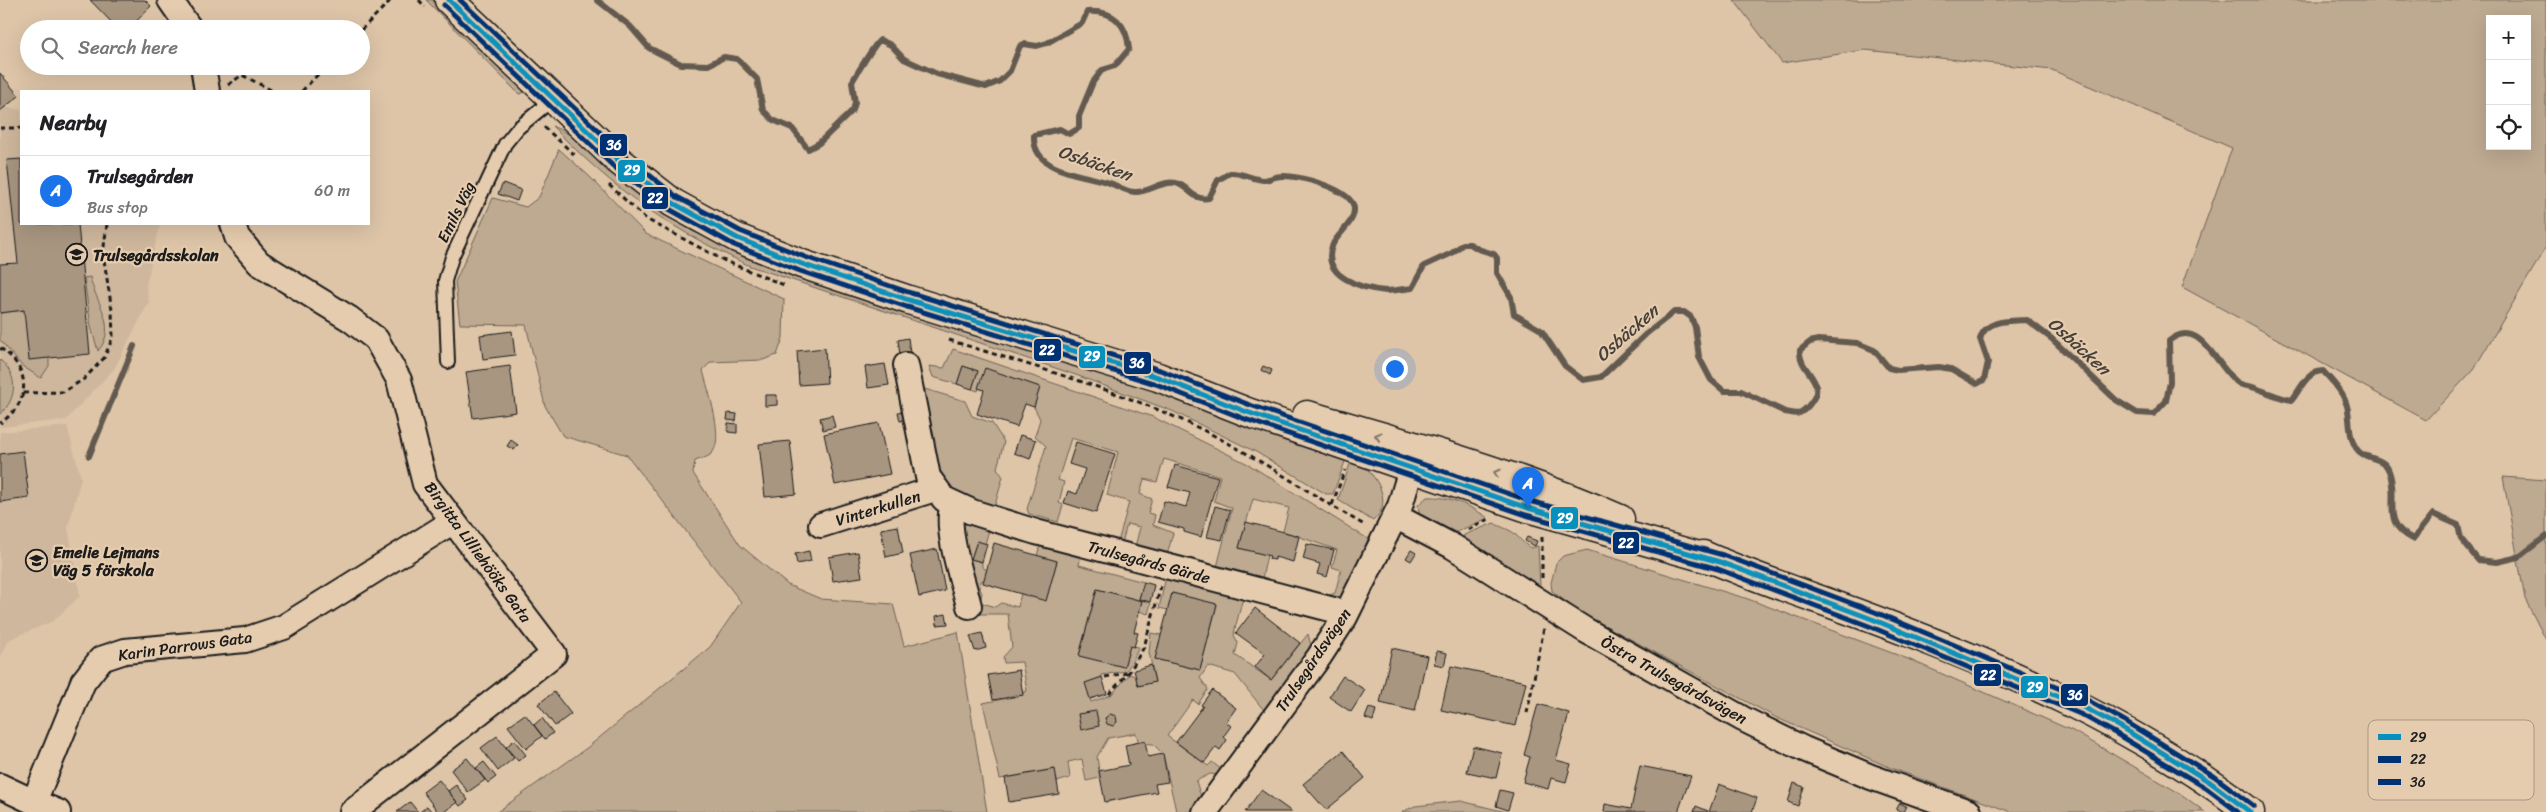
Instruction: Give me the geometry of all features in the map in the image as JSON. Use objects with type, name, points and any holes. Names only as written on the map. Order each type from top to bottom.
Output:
[{"type":"street","points":[[170,0],[184,20]]},
{"type":"street","points":[[450,0],[618,160],[652,189],[695,216],[737,238],[802,264],[909,300],[1158,377],[1247,412],[1414,458],[1528,508],[1720,562],[1872,618],[2083,707],[2119,726],[2210,782],[2250,812]]},
{"type":"street","points":[[470,0],[553,99]]},
{"type":"street","points":[[209,75],[217,88]]},
{"type":"street","name":"Birgitta Lilliehööks Gata","points":[[233,225],[237,238],[259,262],[350,319],[376,339],[399,380],[425,484],[554,654],[352,812]]},
{"type":"street","name":"Trulsegårds Gärde","points":[[906,365],[928,477],[935,489],[954,505],[1036,532],[1334,610],[1345,617]]},
{"type":"street","name":"Trulsegårdsvägen","points":[[1205,812],[1322,653],[1345,617],[1395,516],[1414,458]]},
{"type":"street","name":"Vinterkullen","points":[[821,525],[935,489]]},
{"type":"street","points":[[954,505],[950,514],[952,533],[969,606]]},
{"type":"street","name":"Östra Trulsegårdsvägen","points":[[1395,516],[1452,546],[1585,630],[1743,719],[1838,764],[1969,812]]},
{"type":"street","name":"Karin Parrows Gata","points":[[34,802],[83,682],[100,659],[125,651],[245,640],[284,627],[452,522]]},
{"type":"street","points":[[0,786],[58,812]]},
{"type":"lane","name":"Emils Väg","points":[[448,362],[445,281],[452,257],[506,144],[518,128],[553,99]]},
{"type":"path","points":[[370,21],[391,0]]},
{"type":"path","points":[[217,88],[242,75],[271,90]]},
{"type":"path","points":[[303,90],[317,75]]},
{"type":"path","points":[[0,128],[20,128]]},
{"type":"path","points":[[23,393],[63,392],[84,379],[104,358],[113,337],[112,310],[104,254],[107,225]]},
{"type":"path","points":[[0,348],[11,355],[19,366],[23,379],[23,393],[18,406],[10,416],[0,423]]},
{"type":"path","points":[[1452,546],[1464,532],[1490,519],[1492,513]]},
{"type":"path","points":[[1109,694],[1128,673],[1144,647],[1166,566]]},
{"type":"path","points":[[1105,677],[1128,673]]},
{"type":"shaded area","points":[[426,0],[438,0],[524,89],[523,93],[519,94]]},
{"type":"shaded area","points":[[1734,0],[2546,0],[2546,247],[2474,369],[2426,420],[2182,287],[2232,148],[2052,70],[1865,50],[1782,63]]},
{"type":"shaded area","name":"Trulsegårdsskolan","points":[[0,106],[20,110],[20,225],[160,225],[146,285],[149,302],[114,369],[66,420],[0,427]]},
{"type":"shaded area","points":[[552,126],[569,134],[648,202],[692,231],[764,264],[831,288],[1174,397],[1347,456],[1333,494],[1326,494],[1256,452],[1172,411],[1073,374],[750,266],[693,237],[644,206],[598,170]]},
{"type":"shaded area","points":[[559,149],[589,176],[646,234],[784,299],[783,338],[777,355],[763,360],[711,362],[703,370],[714,415],[717,439],[715,448],[710,455],[695,461],[693,473],[740,545],[788,585],[821,599],[893,604],[904,646],[958,632],[987,812],[497,812],[588,747],[710,647],[741,602],[627,455],[563,436],[545,406],[526,325],[460,324],[455,282],[493,198],[526,207],[539,197]]},
{"type":"shaded area","points":[[90,277],[106,323],[104,342],[98,351],[91,327],[84,278]]},
{"type":"shaded area","points":[[24,310],[49,358],[49,366],[41,378],[22,366],[0,340],[0,313]]},
{"type":"shaded area","points":[[953,349],[1153,417],[1248,464],[1368,539],[1350,586],[1338,600],[1327,596],[1335,593],[1341,570],[1332,567],[1337,550],[1283,531],[1289,508],[1253,499],[1239,548],[1267,555],[1262,579],[1216,571],[1232,508],[1214,501],[1220,476],[1164,459],[1157,482],[1144,479],[1140,494],[1152,499],[1148,513],[1155,515],[1153,525],[1173,533],[1167,555],[1135,547],[1140,527],[1127,524],[1122,543],[1118,542],[1129,502],[1107,495],[1118,452],[1071,438],[1058,480],[1064,482],[1059,503],[1063,505],[1058,522],[1029,514],[1027,509],[1046,446],[1035,436],[1040,419],[1034,407],[1040,387],[985,369],[978,391],[972,389],[978,371],[963,366],[957,384],[933,377],[929,366],[944,368]]},
{"type":"shaded area","points":[[0,360],[10,372],[14,387],[10,401],[0,414]]},
{"type":"shaded area","points":[[918,387],[965,401],[972,416],[992,423],[1004,442],[997,468],[1003,477],[994,508],[982,507],[940,486]]},
{"type":"shaded area","name":"Emelie Lejmans Väg 5 förskola","points":[[67,426],[81,478],[68,527],[80,596],[53,621],[10,639],[0,656],[0,432]]},
{"type":"shaded area","points":[[1352,458],[1374,477],[1382,495],[1383,504],[1380,513],[1373,521],[1338,500]]},
{"type":"shaded area","points":[[2503,477],[2546,480],[2546,640],[2525,599]]},
{"type":"shaded area","points":[[1427,497],[1444,498],[1459,502],[1488,518],[1454,533],[1420,516],[1418,505]]},
{"type":"shaded area","points":[[962,520],[991,523],[985,544],[977,541],[971,559],[982,562],[982,567],[987,570],[984,580],[981,581],[980,589],[982,593],[980,602],[995,607],[1001,603],[1018,607],[1021,593],[1046,600],[1057,561],[1037,556],[1042,538],[1082,549],[1079,565],[1144,582],[1139,599],[1151,603],[1148,614],[1139,611],[1142,601],[1097,589],[1079,655],[1124,667],[1130,646],[1139,647],[1126,671],[1102,675],[1102,677],[1086,683],[1091,702],[1111,695],[1130,674],[1136,677],[1138,686],[1155,682],[1149,652],[1151,633],[1161,635],[1155,659],[1200,670],[1217,605],[1172,593],[1168,610],[1159,608],[1165,581],[1168,578],[1245,590],[1234,635],[1238,643],[1235,655],[1271,680],[1308,634],[1312,650],[1267,714],[1235,674],[1208,666],[1200,678],[1208,689],[1198,704],[1193,700],[1167,736],[1208,766],[1212,762],[1223,771],[1220,775],[1210,774],[1196,781],[1200,794],[1206,800],[1191,812],[1176,811],[1163,754],[1153,744],[1139,743],[1136,733],[1108,738],[1097,757],[1100,778],[1086,781],[1082,759],[1068,762],[1070,778],[1057,782],[1054,769],[1000,779],[983,703],[1023,695],[1022,693],[1027,691],[1022,662],[1004,663],[1003,657],[1012,647],[1008,614],[978,614],[959,535]]},
{"type":"shaded area","points":[[1494,523],[1514,533],[1531,548],[1538,546],[1540,586],[1463,538],[1464,535]]},
{"type":"shaded area","points":[[1587,550],[1748,599],[1908,659],[2073,731],[2181,794],[2205,812],[2011,812],[1891,768],[1777,718],[1578,611],[1552,591],[1551,583],[1556,563],[1563,556]]},
{"type":"shaded area","points":[[1461,801],[1506,812],[1402,812],[1415,806]]},
{"type":"building","points":[[90,0],[145,0],[151,6],[138,20],[109,20]]},
{"type":"building","points":[[0,73],[19,96],[0,111]]},
{"type":"building","points":[[20,159],[20,225],[78,225],[90,354],[29,360],[24,310],[0,313],[0,264],[18,263],[7,160]]},
{"type":"building","points":[[503,183],[521,190],[517,201],[498,194]]},
{"type":"building","points":[[512,331],[515,355],[483,359],[480,335]]},
{"type":"building","points":[[908,338],[910,353],[900,355],[898,340]]},
{"type":"building","points":[[825,348],[827,383],[799,385],[797,351]]},
{"type":"building","points":[[885,364],[889,385],[868,388],[865,367]]},
{"type":"building","points":[[510,366],[516,412],[473,418],[466,372]]},
{"type":"building","points":[[963,366],[978,371],[972,389],[957,384]]},
{"type":"building","points":[[1263,366],[1272,370],[1270,375],[1261,370]]},
{"type":"building","points":[[985,368],[1040,387],[1034,407],[1025,404],[1017,427],[977,414],[984,390],[978,388]]},
{"type":"building","points":[[765,395],[777,395],[777,405],[765,406]]},
{"type":"building","points":[[908,410],[909,420],[900,421],[898,412]]},
{"type":"building","points":[[728,413],[737,414],[736,421],[727,420]]},
{"type":"building","points":[[832,415],[835,427],[823,430],[820,418]]},
{"type":"building","points":[[728,423],[737,424],[737,433],[728,432]]},
{"type":"building","points":[[879,423],[890,474],[835,485],[824,434]]},
{"type":"building","points":[[1020,435],[1036,440],[1030,459],[1014,453]]},
{"type":"building","points":[[511,440],[518,445],[514,450],[507,446]]},
{"type":"building","points":[[790,441],[796,494],[765,497],[759,444]]},
{"type":"building","points":[[1076,442],[1115,454],[1096,513],[1064,503],[1068,491],[1077,494],[1085,469],[1069,464]]},
{"type":"building","points":[[23,451],[29,498],[0,502],[0,454]]},
{"type":"building","points":[[1175,465],[1218,477],[1201,537],[1184,532],[1184,529],[1158,522],[1164,501],[1186,507],[1190,493],[1168,487]]},
{"type":"building","points":[[1215,506],[1230,510],[1222,540],[1207,537]]},
{"type":"building","points":[[1246,522],[1299,536],[1293,562],[1275,557],[1275,560],[1269,559],[1270,556],[1239,548]]},
{"type":"building","points":[[898,526],[903,553],[886,557],[881,529]]},
{"type":"building","points":[[1527,537],[1537,541],[1535,546],[1525,541]]},
{"type":"building","points":[[977,541],[987,544],[982,562],[971,559]]},
{"type":"building","points":[[994,543],[1057,561],[1046,601],[983,583]]},
{"type":"building","points":[[1307,544],[1334,550],[1327,577],[1317,574],[1320,564],[1303,559]]},
{"type":"building","points":[[937,549],[945,591],[919,597],[910,555]]},
{"type":"building","points":[[1411,550],[1416,553],[1411,561],[1406,558]]},
{"type":"building","points":[[809,551],[811,561],[797,564],[795,554]]},
{"type":"building","points":[[858,552],[862,577],[833,581],[829,557]]},
{"type":"building","points":[[1144,582],[1154,585],[1150,602],[1139,599]]},
{"type":"building","points":[[1097,589],[1142,601],[1134,632],[1138,633],[1134,647],[1130,646],[1124,667],[1079,656]]},
{"type":"building","points":[[1172,593],[1217,604],[1200,670],[1155,659]]},
{"type":"building","points":[[1255,608],[1300,643],[1271,680],[1255,667],[1265,654],[1236,633]]},
{"type":"building","points":[[946,614],[948,624],[937,625],[936,616]]},
{"type":"building","points":[[982,633],[986,648],[975,651],[970,636]]},
{"type":"building","points":[[1392,648],[1427,656],[1415,711],[1380,703]]},
{"type":"building","points":[[1437,651],[1447,653],[1444,666],[1434,664]]},
{"type":"building","points":[[1151,665],[1155,682],[1138,686],[1134,670]]},
{"type":"building","points":[[1451,666],[1526,682],[1516,726],[1441,710]]},
{"type":"building","points":[[1019,670],[1023,695],[993,700],[988,675]]},
{"type":"building","points":[[1343,676],[1365,690],[1351,712],[1329,697]]},
{"type":"building","points":[[1102,677],[1107,694],[1090,699],[1085,683]]},
{"type":"building","points":[[1212,690],[1236,708],[1226,722],[1231,726],[1223,737],[1227,740],[1220,750],[1216,747],[1204,763],[1176,742],[1203,706],[1201,705]]},
{"type":"building","points":[[554,692],[571,714],[555,726],[538,704]]},
{"type":"building","points":[[1538,704],[1569,713],[1556,760],[1571,764],[1566,782],[1551,778],[1548,789],[1523,782],[1530,757],[1524,755]]},
{"type":"building","points":[[1369,708],[1376,710],[1373,721],[1365,718]]},
{"type":"building","points":[[1096,711],[1099,726],[1081,730],[1078,714]]},
{"type":"building","points":[[525,714],[542,736],[526,749],[508,726]]},
{"type":"building","points":[[1110,714],[1116,716],[1117,722],[1113,726],[1107,724],[1105,718]]},
{"type":"building","points":[[542,718],[553,733],[545,739],[534,725]]},
{"type":"building","points":[[497,736],[514,758],[498,771],[481,748]]},
{"type":"building","points":[[514,740],[526,755],[518,761],[506,747]]},
{"type":"building","points":[[1145,741],[1148,757],[1163,754],[1168,782],[1155,784],[1157,792],[1105,802],[1099,771],[1129,765],[1125,745]]},
{"type":"building","points":[[1473,746],[1502,753],[1496,778],[1467,772]]},
{"type":"building","points":[[1343,751],[1365,778],[1326,810],[1303,784]]},
{"type":"building","points":[[467,758],[485,780],[468,792],[451,770]]},
{"type":"building","points":[[484,762],[496,777],[488,783],[476,768]]},
{"type":"building","points":[[1640,766],[1691,776],[1678,812],[1604,812],[1605,804],[1631,809]]},
{"type":"building","points":[[1055,769],[1059,794],[1009,802],[1005,778]]},
{"type":"building","points":[[439,780],[457,802],[444,812],[438,812],[423,792]]},
{"type":"building","points":[[1794,783],[1804,787],[1798,806],[1788,802]]},
{"type":"building","points":[[1719,784],[1757,798],[1752,812],[1709,812]]},
{"type":"building","points":[[456,785],[468,800],[460,806],[448,791]]},
{"type":"building","points":[[1261,790],[1292,812],[1245,812]]},
{"type":"building","points":[[1500,790],[1513,793],[1508,810],[1496,806]]},
{"type":"building","points":[[410,802],[418,812],[397,812]]},
{"type":"building","points":[[1900,803],[1906,806],[1903,812],[1896,810]]},
{"type":"building","points":[[427,806],[432,812],[420,812]]},
{"type":"building","points":[[1696,806],[1708,811],[1694,812]]},
{"type":"waterway","name":"Osbäcken","points":[[597,0],[630,26],[649,48],[681,64],[708,65],[724,57],[737,59],[757,79],[763,110],[773,120],[792,128],[808,149],[819,143],[853,110],[855,103],[852,82],[880,40],[891,45],[904,59],[937,74],[986,87],[1000,81],[1010,71],[1020,46],[1024,44],[1037,46],[1047,43],[1082,23],[1087,12],[1105,13],[1112,16],[1122,26],[1128,40],[1129,49],[1115,66],[1102,70],[1093,82],[1079,116],[1079,128],[1069,134],[1060,129],[1034,135],[1035,147],[1041,157],[1049,164],[1071,173],[1110,183],[1131,192],[1145,191],[1166,183],[1176,183],[1185,187],[1195,196],[1203,198],[1209,198],[1218,180],[1230,173],[1263,180],[1279,176],[1290,176],[1323,184],[1344,195],[1351,201],[1354,208],[1352,218],[1333,244],[1330,255],[1332,265],[1345,279],[1377,290],[1389,291],[1412,288],[1424,266],[1452,253],[1463,244],[1470,244],[1478,249],[1494,254],[1497,258],[1497,273],[1511,297],[1514,314],[1541,330],[1565,366],[1583,380],[1601,377],[1646,334],[1674,312],[1684,312],[1691,317],[1695,327],[1699,357],[1711,380],[1724,391],[1741,391],[1785,412],[1797,414],[1807,407],[1816,394],[1814,381],[1803,364],[1800,350],[1810,342],[1818,340],[1857,343],[1874,350],[1889,368],[1898,370],[1939,367],[1951,369],[1977,384],[1984,380],[1988,362],[1980,339],[1983,332],[1999,322],[2027,320],[2052,339],[2116,400],[2137,413],[2154,414],[2166,401],[2170,382],[2169,341],[2180,335],[2190,335],[2200,340],[2232,378],[2240,384],[2282,398],[2292,400],[2308,377],[2323,371],[2344,399],[2348,410],[2351,435],[2356,448],[2364,455],[2382,462],[2389,471],[2393,491],[2393,517],[2396,525],[2413,539],[2433,514],[2458,525],[2461,539],[2478,560],[2497,562],[2519,557],[2546,536]]},
{"type":"waterway","points":[[89,456],[134,346]]},
{"type":"transit line","name":"29","points":[[449,0],[618,160],[673,203],[737,238],[802,264],[909,300],[1158,377],[1247,412],[1528,508],[1720,562],[1872,619],[2083,707],[2119,726],[2210,782],[2250,812]]},
{"type":"transit line","name":"36","points":[[460,0],[623,154],[677,197],[740,231],[805,257],[911,293],[1160,370],[1250,405],[1530,501],[1723,555],[1875,612],[2087,700],[2214,776],[2254,806]]},
{"type":"transit line","name":"22","points":[[444,5],[613,166],[669,209],[734,245],[800,271],[907,307],[1156,384],[1245,419],[1526,515],[1718,569],[1869,626],[2080,714],[2206,788],[2238,812]]},
{"type":"place","name":"Trulsegårdsskolan","points":[[77,255]]},
{"type":"place","name":"Trulsegården","points":[[1528,508]]},
{"type":"place","name":"Emelie Lejmans Väg 5 förskola","points":[[37,561]]}]
